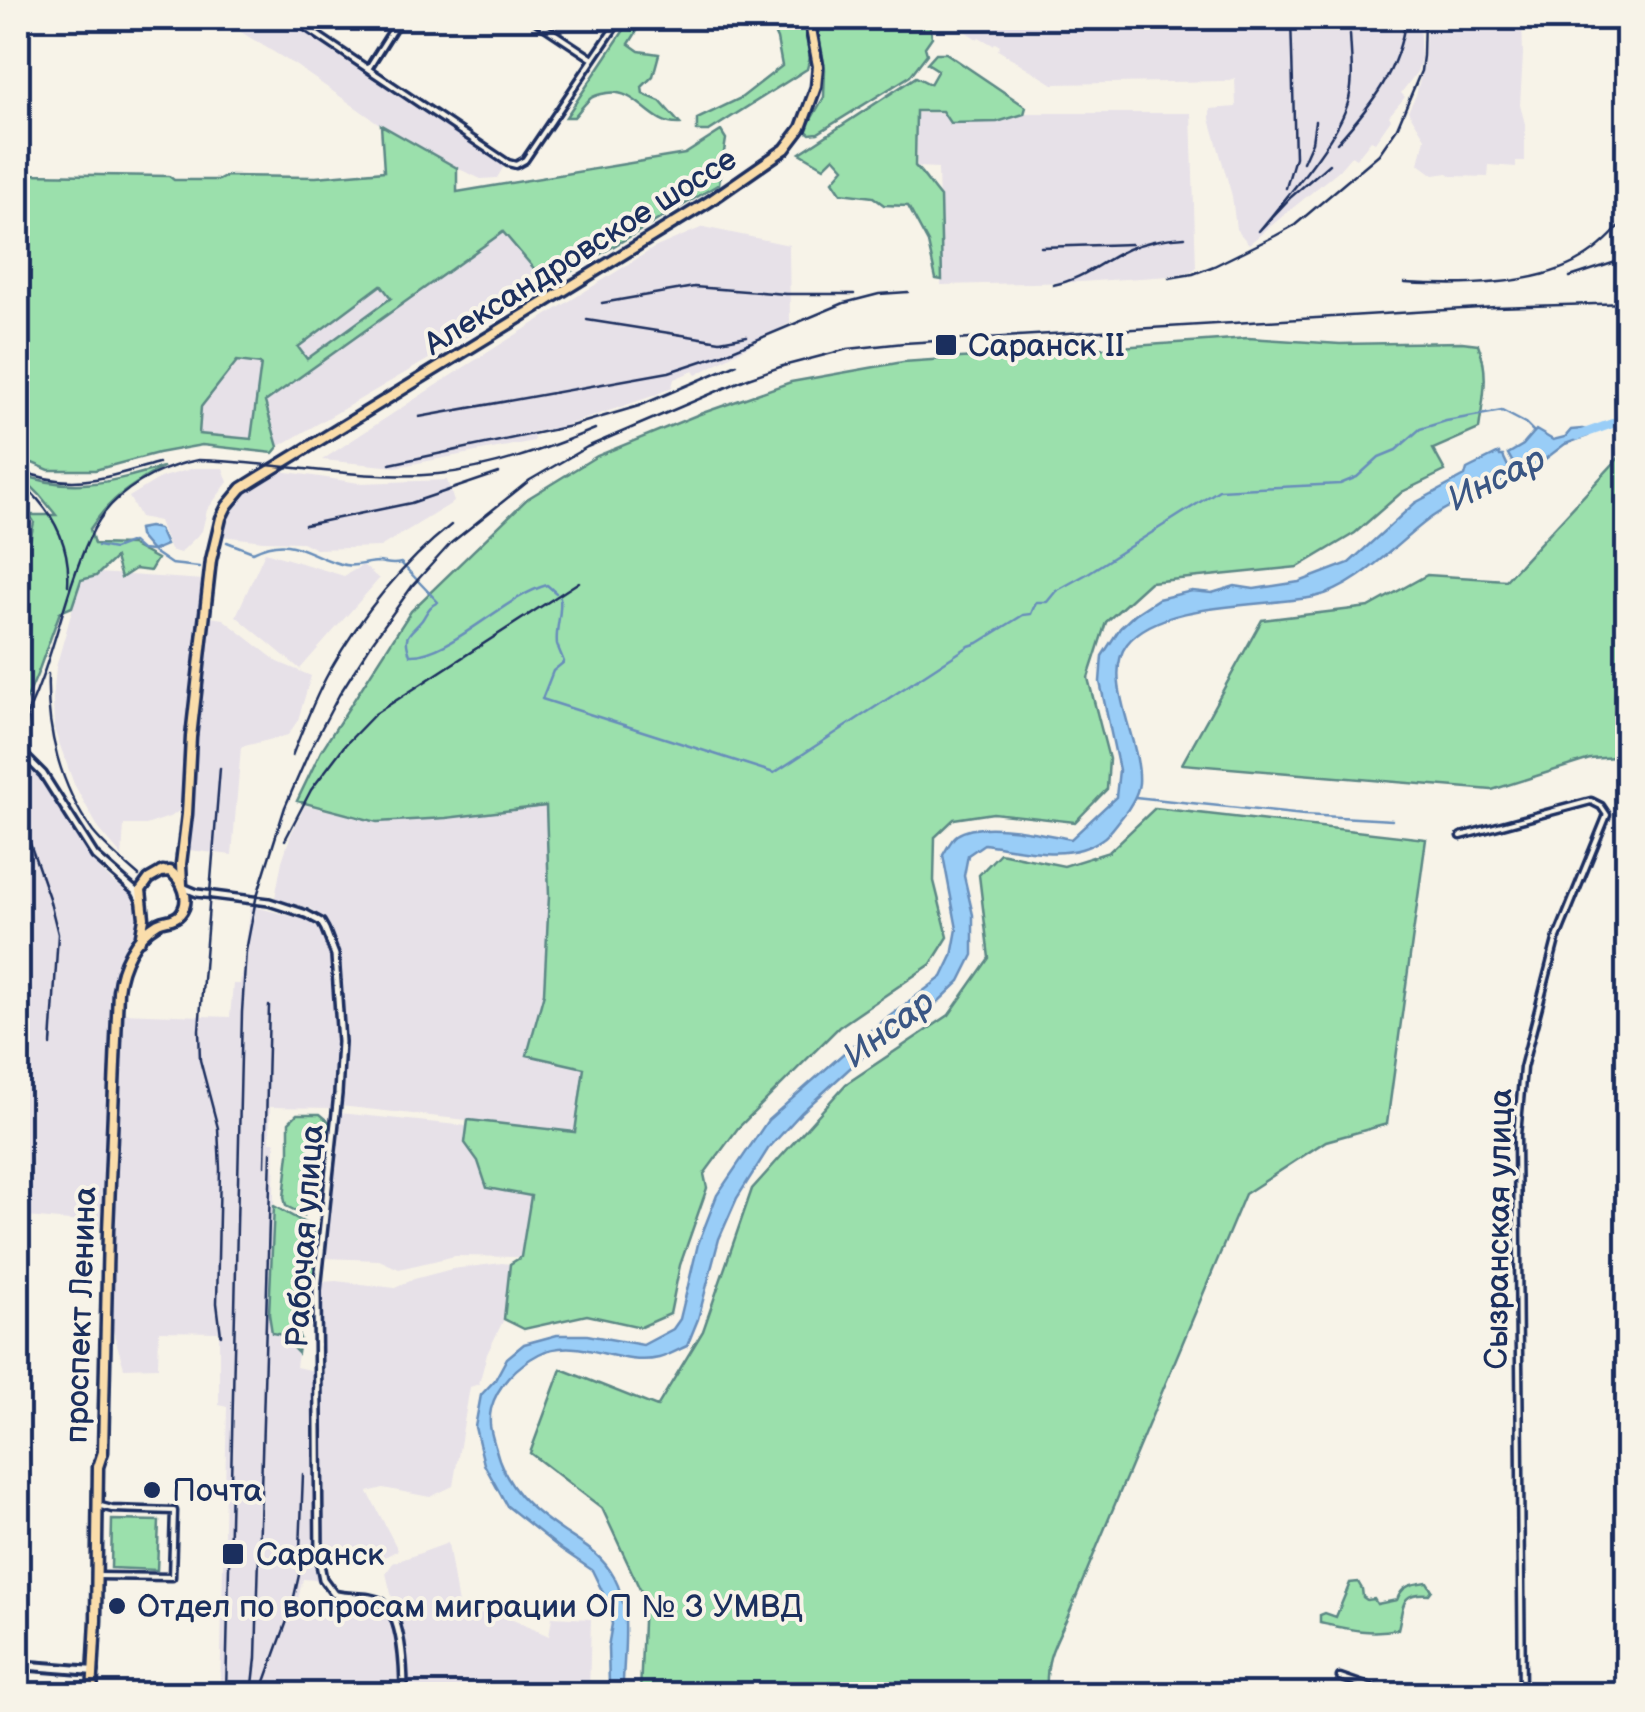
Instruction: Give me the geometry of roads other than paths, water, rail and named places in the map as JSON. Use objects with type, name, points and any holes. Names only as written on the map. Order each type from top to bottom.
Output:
[{"type":"main road","name":"Александровское шоссе","points":[[182,856],[194,707],[215,541],[221,518],[233,498],[242,488],[710,201],[786,149],[801,128],[816,87],[818,66],[810,18]]},
{"type":"main road","points":[[138,942],[144,925],[141,890],[149,879],[172,867],[182,856]]},
{"type":"main road","points":[[138,942],[163,921],[180,915],[184,905],[182,856]]},
{"type":"main road","points":[[161,872],[174,873],[182,886]]},
{"type":"main road","points":[[142,904],[151,918],[163,921]]},
{"type":"main road","name":"проспект Ленина","points":[[92,1694],[118,991],[123,964],[138,942]]},
{"type":"main road","points":[[18,1665],[94,1671]]},
{"type":"street","points":[[292,18],[516,165],[525,160],[621,18]]},
{"type":"street","points":[[368,69],[400,18]]},
{"type":"street","points":[[531,18],[592,59]]},
{"type":"street","points":[[18,749],[43,774],[94,856],[136,892],[142,904]]},
{"type":"street","name":"Сызранская улица","points":[[1461,836],[1591,801],[1607,815],[1556,940],[1523,1068],[1516,1135],[1522,1694]]},
{"type":"street","points":[[123,881],[133,884],[149,879]]},
{"type":"street","points":[[182,886],[198,893]]},
{"type":"street","points":[[184,905],[198,893]]},
{"type":"street","name":"Рабочая улица","points":[[198,893],[249,898],[306,914],[321,922],[333,946],[341,1042],[318,1274],[319,1558],[322,1580],[334,1594],[379,1601],[392,1614],[402,1658],[404,1694]]},
{"type":"street","points":[[96,1576],[172,1577],[174,1511],[97,1505]]},
{"type":"street","points":[[1340,1677],[1380,1691],[1424,1694]]},
{"type":"water","points":[[1536,430],[1553,440],[1587,430],[1588,436],[1565,444],[1519,474],[1508,454]]},
{"type":"water","points":[[1499,453],[1513,477],[1432,517],[1346,585],[1314,597],[1187,613],[1142,630],[1127,644],[1118,674],[1138,767],[1138,787],[1130,806],[1105,837],[1075,851],[1045,852],[984,844],[968,855],[964,876],[973,915],[973,955],[960,981],[937,1003],[861,1058],[768,1149],[737,1198],[719,1239],[687,1346],[644,1360],[584,1349],[554,1349],[531,1359],[503,1384],[491,1409],[490,1423],[505,1474],[530,1506],[598,1556],[619,1589],[625,1615],[626,1694],[612,1694],[608,1647],[612,1624],[606,1599],[592,1570],[507,1506],[484,1464],[475,1427],[481,1395],[507,1358],[524,1344],[557,1335],[587,1335],[643,1345],[673,1329],[680,1319],[698,1244],[717,1195],[768,1120],[862,1037],[942,977],[952,956],[957,929],[943,855],[953,839],[968,830],[996,828],[1071,839],[1116,797],[1119,770],[1100,682],[1102,656],[1120,628],[1135,614],[1158,599],[1192,591],[1212,593],[1235,586],[1254,589],[1299,582],[1349,563],[1415,503]]},
{"type":"water","points":[[138,529],[159,529],[166,545],[152,551]]},
{"type":"waterway","points":[[560,598],[557,644],[564,662],[553,671],[542,699],[774,773],[969,646],[1031,614],[1036,602],[1047,602],[1056,591],[1219,490],[1340,484],[1357,477],[1420,429],[1446,421],[1502,411],[1534,432]]},
{"type":"waterway","name":"Инсар","points":[[1577,436],[1628,418]]},
{"type":"waterway","points":[[98,546],[114,549],[132,542],[171,564],[199,567]]},
{"type":"waterway","points":[[227,542],[253,552],[291,545],[345,565],[401,563],[438,602],[408,635],[410,655],[442,647],[530,592],[547,585],[556,593]]},
{"type":"waterway","points":[[1135,797],[1392,820]]},
{"type":"railway","points":[[1286,188],[1295,157],[1291,18]]},
{"type":"railway","points":[[1337,143],[1382,86],[1397,55],[1406,18]]},
{"type":"railway","points":[[1169,278],[1214,266],[1295,225],[1379,154],[1397,128],[1421,71],[1424,18]]},
{"type":"railway","points":[[1329,164],[1259,231],[1310,167],[1344,114],[1351,83],[1350,34]]},
{"type":"railway","points":[[1303,162],[1312,142],[1315,121]]},
{"type":"railway","points":[[1405,283],[1471,284],[1541,275],[1588,255],[1628,217]]},
{"type":"railway","points":[[1053,285],[1083,275],[1135,247],[1185,237]]},
{"type":"railway","points":[[1041,247],[1131,244]]},
{"type":"railway","points":[[1570,277],[1628,258]]},
{"type":"railway","points":[[602,303],[694,287],[854,294]]},
{"type":"railway","points":[[419,417],[669,372],[723,354],[844,303],[908,292]]},
{"type":"railway","points":[[226,1694],[242,1012],[246,951],[256,899],[285,807],[339,695],[413,585],[451,543],[530,480],[587,447],[748,378],[848,349],[1496,307],[1628,303]]},
{"type":"railway","points":[[587,320],[720,341],[747,336]]},
{"type":"railway","points":[[390,464],[571,426],[639,406],[737,364]]},
{"type":"railway","points":[[18,731],[42,677],[93,531],[120,496],[151,476],[198,460],[378,475],[438,474],[518,457],[595,429]]},
{"type":"railway","points":[[18,470],[72,481],[158,463]]},
{"type":"railway","points":[[305,525],[411,503],[499,473]]},
{"type":"railway","points":[[18,480],[56,526],[66,554],[68,585]]},
{"type":"railway","points":[[292,756],[324,682],[354,631],[399,574],[451,525]]},
{"type":"railway","points":[[285,840],[311,790],[375,714],[579,582]]},
{"type":"railway","points":[[48,674],[57,757],[72,796],[93,832],[139,876]]},
{"type":"railway","points":[[28,717],[23,754],[27,835],[58,934],[51,1045]]},
{"type":"railway","points":[[220,768],[199,1030],[200,1060],[218,1128],[217,1303],[221,1335]]},
{"type":"railway","points":[[265,1166],[269,1006]]},
{"type":"railway","points":[[252,1694],[271,1152]]},
{"type":"railway","points":[[262,1690],[291,1610],[299,1575],[303,1474]]},
{"type":"place","name":"Саранск II","points":[[946,345]]},
{"type":"place","name":"Почта","points":[[152,1490]]},
{"type":"place","name":"Саранск","points":[[233,1554]]},
{"type":"place","name":"Отдел по вопросам миграции ОП № 3 УМВД","points":[[117,1606]]}]
